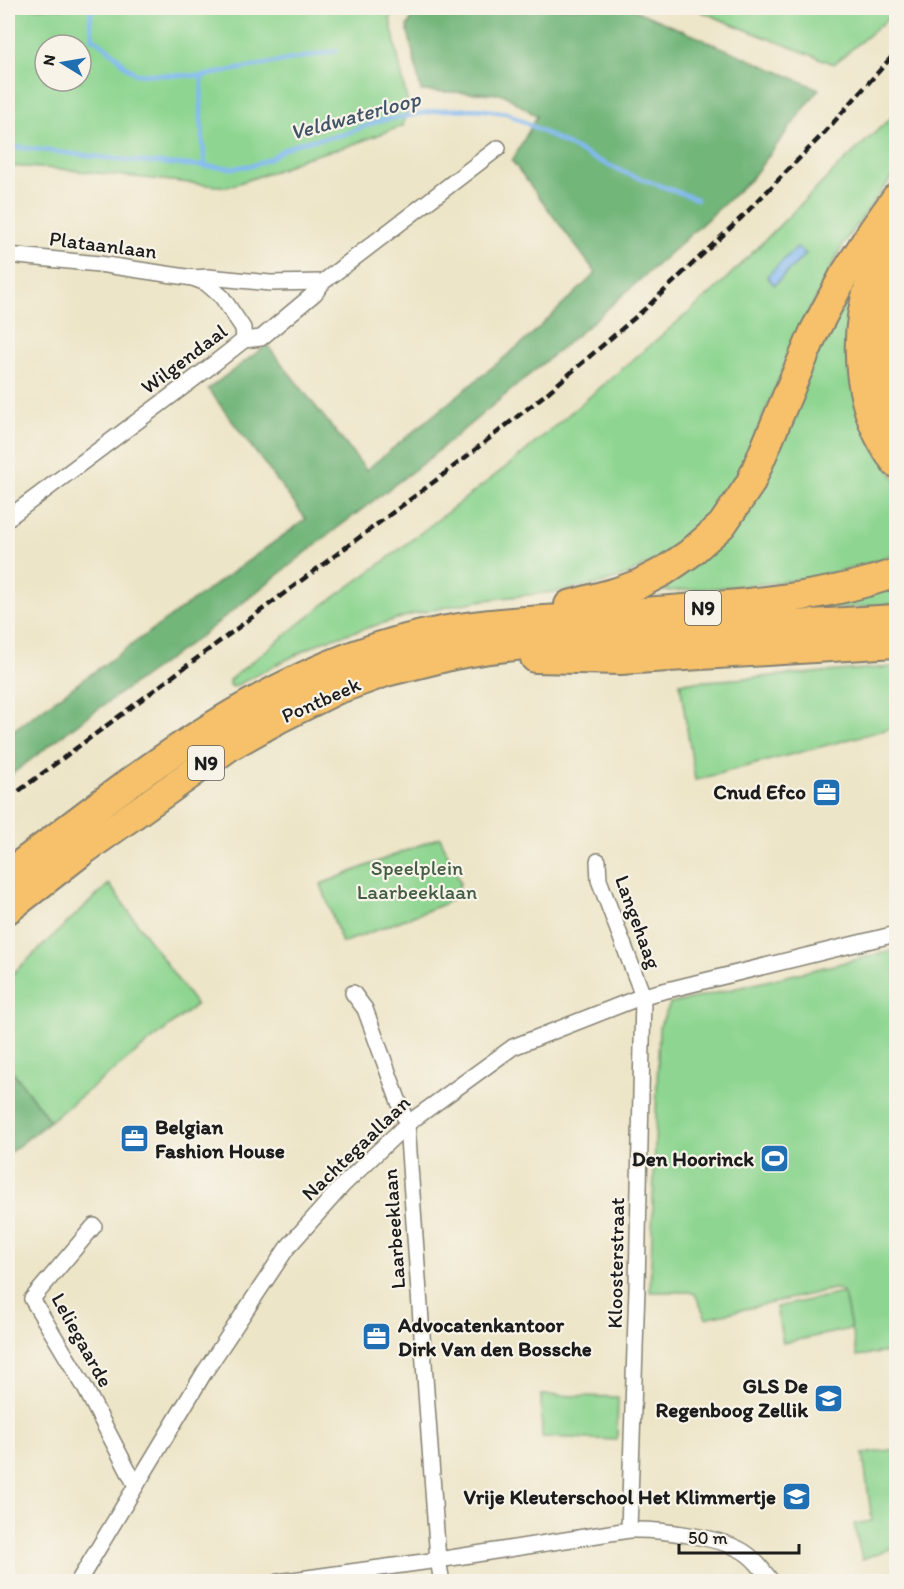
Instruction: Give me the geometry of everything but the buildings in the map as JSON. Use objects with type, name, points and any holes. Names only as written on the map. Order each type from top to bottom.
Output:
[{"type":"highway","points":[[506,622],[533,612],[568,605],[639,584],[689,554],[722,525],[750,484],[814,332],[843,278],[873,230],[897,198]]},
{"type":"highway","points":[[897,235],[870,282],[862,316],[860,354],[864,389],[876,427],[897,463]]},
{"type":"highway","points":[[897,281],[885,312],[882,359],[889,399],[897,416]]},
{"type":"highway","name":"N9","points":[[8,874],[140,773],[274,690],[345,659],[398,641],[446,630],[506,622],[718,606],[799,597],[844,589],[897,573]]},
{"type":"highway","name":"Pontbeek","points":[[8,909],[141,808],[230,746],[336,690],[386,672],[489,649],[602,636],[897,619]]},
{"type":"highway","points":[[489,649],[521,658],[620,660],[897,643]]},
{"type":"street","name":"Wilgendaal","points":[[8,518],[244,340],[261,338],[315,293],[323,282],[498,148]]},
{"type":"street","name":"Plataanlaan","points":[[8,255],[99,264],[193,278],[208,277],[270,283],[323,282]]},
{"type":"street","name":"Plataanlaan","points":[[193,278],[206,283],[222,297],[243,328],[244,340]]},
{"type":"street","name":"Langehaag","points":[[598,861],[599,880],[643,996]]},
{"type":"street","name":"Nachtegaallaan","points":[[78,1581],[204,1373],[287,1248],[343,1185],[407,1124],[513,1047],[643,996],[897,934]]},
{"type":"street","name":"Laarbeeklaan","points":[[352,993],[364,1009],[407,1124],[438,1560],[442,1581]]},
{"type":"street","name":"Kloosterstraat","points":[[629,1530],[643,996]]},
{"type":"street","name":"Leliegaarde","points":[[94,1226],[32,1299],[84,1386],[136,1486]]},
{"type":"street","points":[[278,1581],[438,1560],[629,1530],[645,1530],[727,1544],[746,1553],[772,1581]]},
{"type":"green space","points":[[8,8],[397,8],[390,19],[408,105],[403,126],[348,146],[301,159],[283,168],[227,187],[60,169],[8,166]]},
{"type":"green space","points":[[419,8],[630,8],[819,89],[751,179],[589,325],[426,461],[201,636],[84,719],[8,777],[8,734],[306,519],[208,389],[267,345],[366,470],[527,339],[596,273],[512,161],[537,116],[503,94],[421,91],[407,26]]},
{"type":"green space","points":[[693,8],[895,8],[891,16],[834,64]]},
{"type":"green space","points":[[896,113],[896,172],[845,241],[797,335],[737,475],[704,521],[664,555],[627,575],[600,584],[477,601],[414,614],[323,641],[233,687],[229,684],[229,680],[322,606],[515,460],[695,307]]},
{"type":"green space","points":[[874,251],[889,470],[896,480],[896,553],[866,564],[803,579],[639,593],[707,552]]},
{"type":"green space","points":[[896,580],[896,604],[782,613]]},
{"type":"green space","points":[[896,667],[896,727],[695,780],[680,683]]},
{"type":"green space","name":"Speelplein Laarbeeklaan","points":[[440,837],[460,882],[458,891],[452,899],[442,905],[342,943],[321,884]]},
{"type":"green space","points":[[109,884],[196,1005],[50,1121],[8,1065],[8,978]]},
{"type":"green space","name":"Den Hoorinck","points":[[896,950],[896,1351],[857,1356],[844,1294],[851,1329],[783,1343],[776,1307],[843,1293],[841,1290],[833,1289],[706,1318],[695,1294],[650,1292],[659,1028],[670,1004]]},
{"type":"green space","points":[[8,1065],[50,1121],[8,1154]]},
{"type":"green space","points":[[541,1395],[618,1397],[617,1440],[542,1437]]},
{"type":"green space","points":[[896,1449],[896,1547],[862,1559],[854,1524],[872,1521],[863,1454]]},
{"type":"water","points":[[797,247],[806,254],[774,285],[767,276]]},
{"type":"waterway","points":[[92,8],[90,21],[93,38],[136,74],[202,76],[201,117],[205,167]]},
{"type":"waterway","points":[[202,76],[336,51]]},
{"type":"waterway","name":"Veldwaterloop","points":[[8,146],[132,161],[233,168],[254,165],[302,142],[342,135],[379,121],[441,110],[477,109],[507,113],[628,174],[697,199]]},
{"type":"railway","points":[[8,799],[439,478],[546,394],[646,308],[742,217],[824,133],[896,52]]},
{"type":"place","name":"Cnud Efco","points":[[827,792]]},
{"type":"place","name":"Belgian Fashion House","points":[[134,1139]]},
{"type":"place","name":"Den Hoorinck","points":[[775,1159]]},
{"type":"place","name":"Advocatenkantoor Dirk Van den Bossche","points":[[377,1337]]},
{"type":"place","name":"GLS De Regenboog Zellik","points":[[829,1398]]},
{"type":"place","name":"Vrije Kleuterschool Het Klimmertje","points":[[797,1497]]}]
